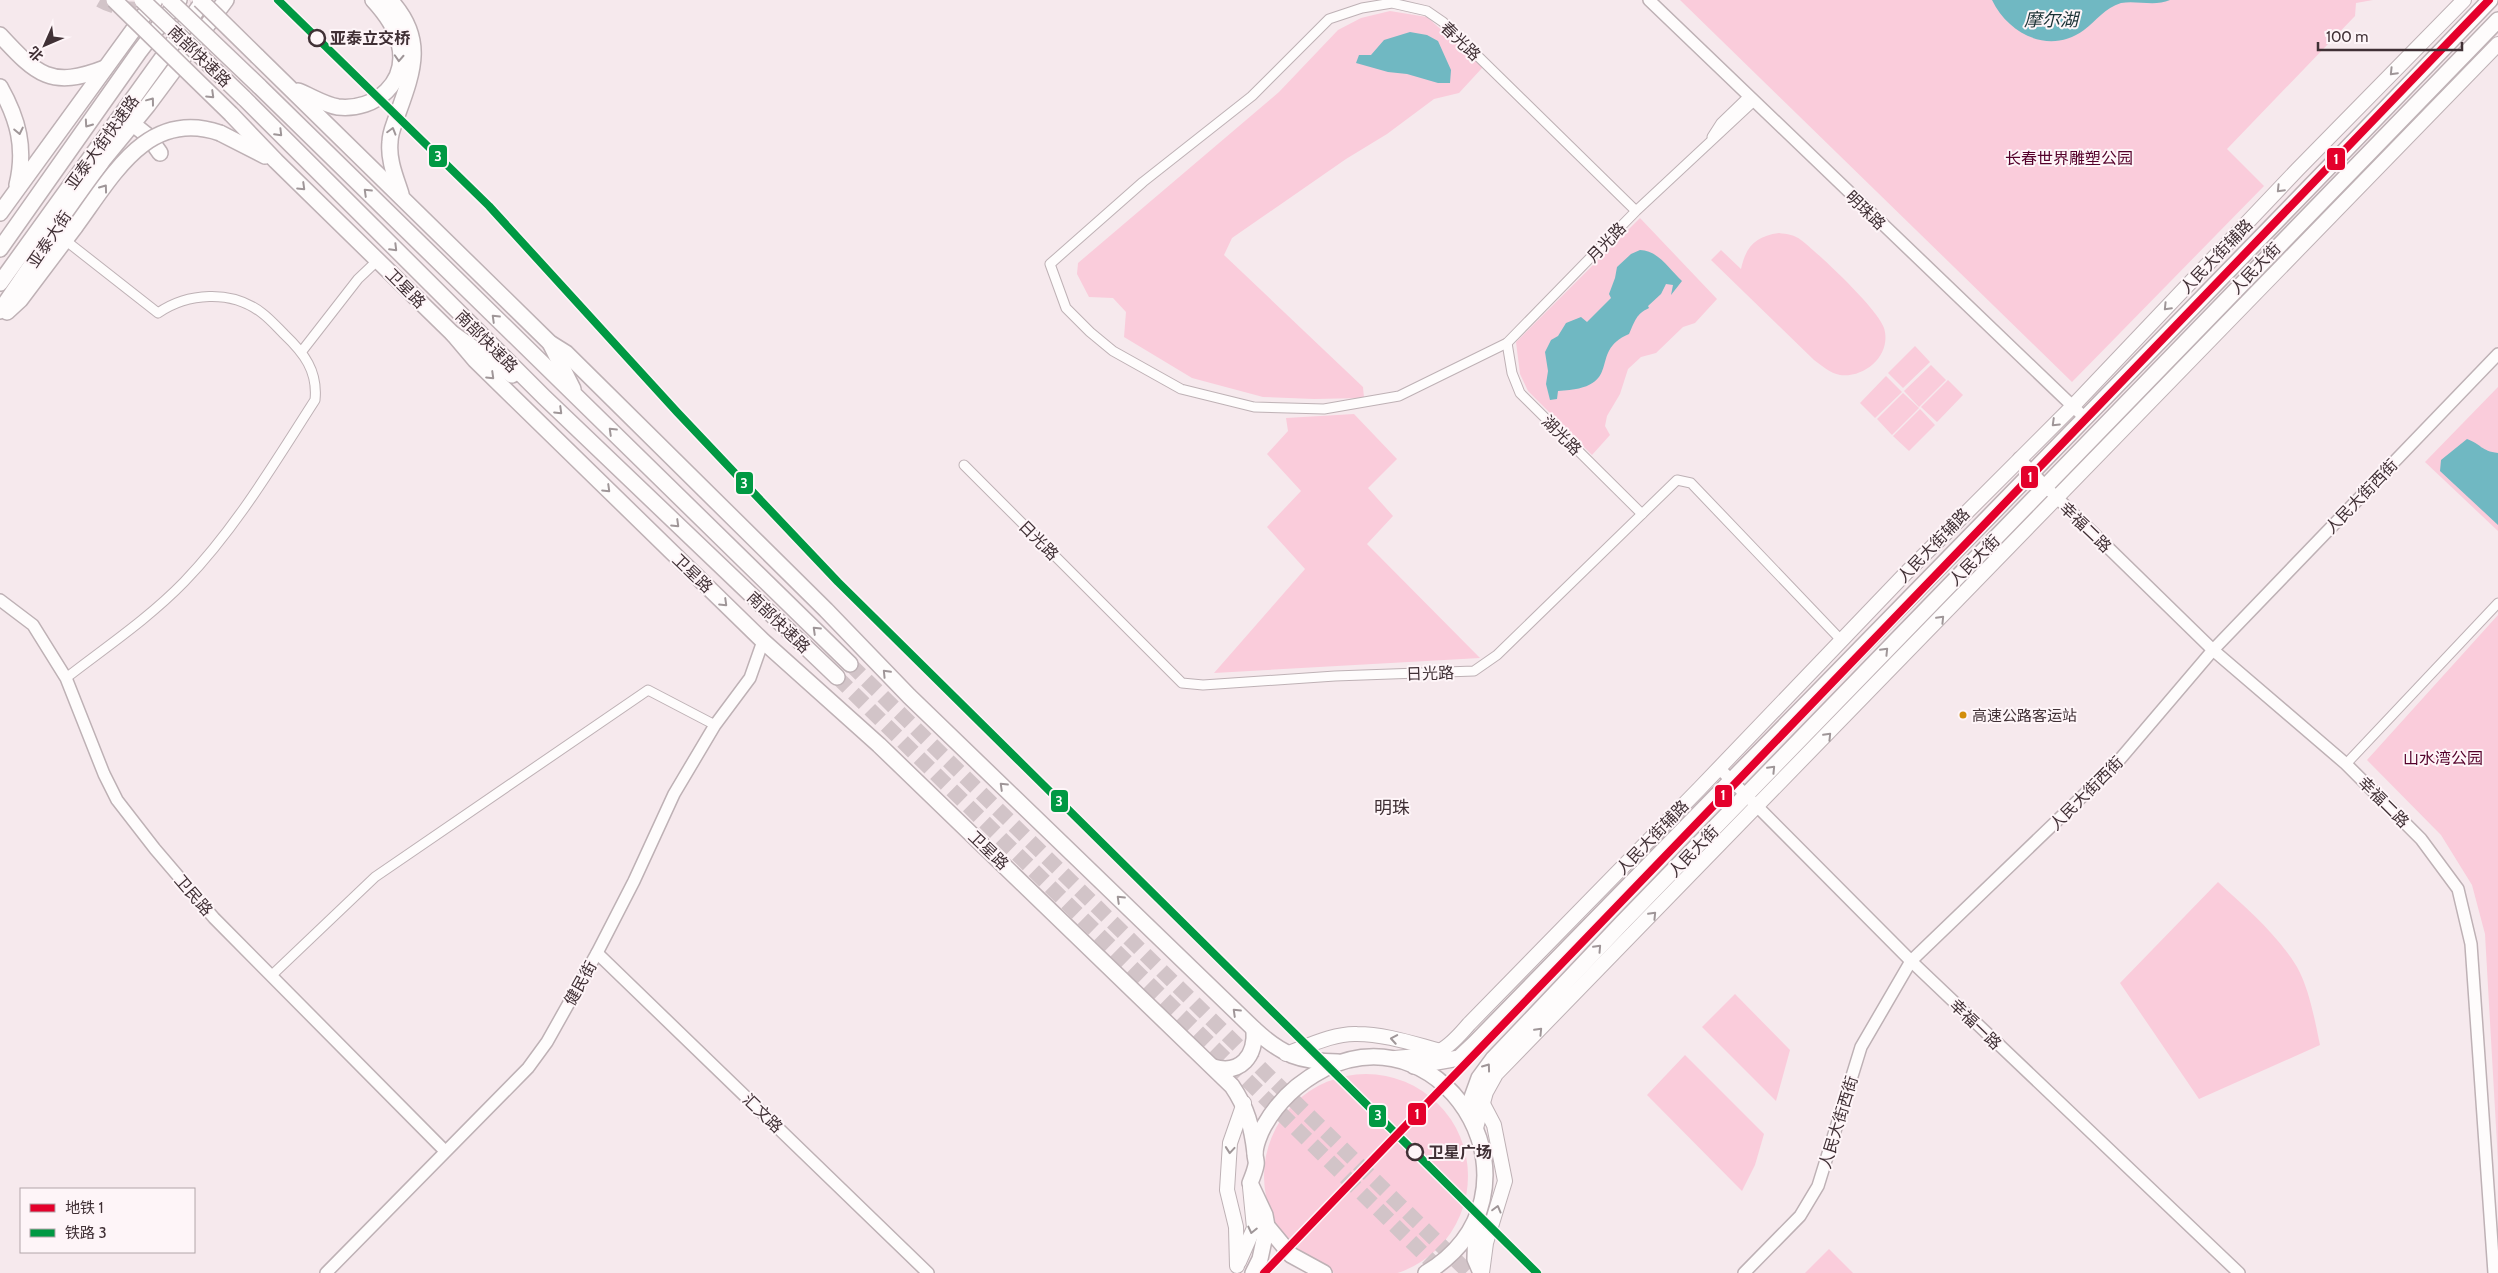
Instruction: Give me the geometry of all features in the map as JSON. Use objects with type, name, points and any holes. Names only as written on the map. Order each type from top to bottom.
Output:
[{"type":"main road","points":[[107,0],[125,11]]},
{"type":"main road","name":"卫星路","points":[[114,0],[453,334],[475,360],[763,641],[886,752],[1232,1086],[1244,1103],[1252,1126],[1255,1153]]},
{"type":"main road","name":"南部快速路","points":[[142,0],[244,98],[544,397],[837,677]]},
{"type":"main road","points":[[0,213],[155,0]]},
{"type":"main road","name":"南部快速路","points":[[169,0],[850,664]]},
{"type":"main road","name":"亚泰大街快速路","points":[[0,249],[139,52],[179,0]]},
{"type":"main road","points":[[200,0],[550,343],[566,353],[826,610],[910,696],[1272,1046],[1300,1059],[1338,1062],[1363,1058],[1388,1059],[1414,1066],[1452,1091],[1467,1111],[1476,1128],[1486,1164],[1484,1192],[1476,1219],[1462,1243],[1443,1262],[1426,1273]]},
{"type":"main road","name":"亚泰大街快速路","points":[[0,283],[204,0]]},
{"type":"main road","name":"亚泰大街","points":[[0,311],[103,160],[133,124],[226,0]]},
{"type":"main road","points":[[288,87],[336,107],[362,106],[373,102],[386,93],[396,77],[400,49],[394,29],[374,0]]},
{"type":"main road","points":[[390,0],[406,22],[414,50],[412,76],[390,144],[393,170],[401,196]]},
{"type":"main road","name":"人民大街辅路","points":[[1388,1059],[1432,1055],[1450,1047],[1469,1024],[2019,458],[2072,407],[2298,169],[2464,0]]},
{"type":"main road","name":"人民大街","points":[[1414,1066],[1459,1058],[2085,418],[2490,0]]},
{"type":"main road","name":"人民大街","points":[[1467,1111],[1479,1078],[1493,1059],[2312,209],[2498,20]]},
{"type":"main road","points":[[0,35],[33,67],[53,78],[77,77],[105,68]]},
{"type":"main road","points":[[1476,1128],[1486,1092],[1496,1074],[2058,499],[2498,44]]},
{"type":"main road","points":[[0,86],[11,106],[20,134],[21,168],[15,193]]},
{"type":"main road","points":[[133,124],[148,136],[160,152]]},
{"type":"main road","points":[[0,318],[20,300],[118,170],[140,146],[152,137],[174,128],[195,126],[220,133],[276,161]]},
{"type":"main road","points":[[453,334],[544,397]]},
{"type":"main road","points":[[550,343],[578,399]]},
{"type":"main road","points":[[1213,1067],[1229,1070],[1238,1067],[1252,1052],[1255,1044],[1254,1029]]},
{"type":"main road","points":[[1286,1054],[1320,1042],[1356,1034],[1399,1040],[1441,1051]]},
{"type":"main road","points":[[1235,1270],[1254,1228],[1250,1183],[1256,1165],[1255,1153],[1264,1127],[1278,1105],[1304,1079],[1338,1062]]},
{"type":"main road","points":[[1235,1270],[1236,1227],[1227,1190],[1230,1144],[1244,1103]]},
{"type":"main road","points":[[1481,1273],[1486,1243],[1505,1181],[1494,1125],[1482,1104]]},
{"type":"main road","points":[[1250,1183],[1265,1215],[1267,1226],[1260,1259],[1253,1273]]},
{"type":"main road","points":[[1476,1219],[1476,1259],[1481,1273]]},
{"type":"main road","points":[[1267,1226],[1291,1255],[1316,1272]]},
{"type":"street","name":"明珠路","points":[[1649,0],[2085,418]]},
{"type":"street","name":"春光路","points":[[1506,343],[1399,396],[1324,409],[1254,408],[1181,389],[1113,352],[1066,308],[1050,264],[1143,182],[1252,96],[1330,19],[1362,8],[1392,3],[1427,11],[1443,22],[1636,211]]},
{"type":"street","name":"月光路","points":[[1506,343],[1636,211],[1707,143],[1726,129],[1751,99]]},
{"type":"street","points":[[65,240],[158,313],[172,303],[191,298],[220,297],[236,300],[261,312],[302,351],[314,375],[317,387],[315,400],[242,512],[184,582],[140,620],[66,678]]},
{"type":"street","points":[[302,351],[358,279],[378,260]]},
{"type":"street","name":"湖光路","points":[[1506,343],[1512,373],[1520,393],[1642,514]]},
{"type":"street","name":"人民大街西街","points":[[1744,1273],[1800,1216],[1818,1186],[1861,1048],[1911,961],[2115,765],[2213,650],[2498,354]]},
{"type":"street","name":"幸福二路","points":[[2019,458],[2058,499],[2213,650],[2346,764],[2421,840],[2458,888],[2471,944],[2494,1273]]},
{"type":"street","name":"日光路","points":[[964,465],[1182,683],[1203,685],[1335,676],[1474,671],[1497,655],[1677,480],[1692,483],[1842,641]]},
{"type":"street","name":"卫民路","points":[[0,600],[33,625],[66,678],[104,774],[117,800],[214,918],[445,1151]]},
{"type":"street","points":[[2346,764],[2498,603]]},
{"type":"street","name":"健民街","points":[[326,1273],[528,1068],[547,1042],[597,953],[634,881],[674,794],[715,726],[750,678],[763,641]]},
{"type":"street","points":[[270,976],[375,877],[648,690],[715,726]]},
{"type":"street","name":"幸福一路","points":[[1719,768],[1911,961],[2239,1273]]},
{"type":"street","name":"汇文路","points":[[597,953],[928,1273]]},
{"type":"green space","name":"长春世界雕塑公园","points":[[1680,0],[2373,0],[2356,3],[2355,16],[2227,149],[2264,186],[2072,382]]},
{"type":"green space","points":[[1390,11],[1427,17],[1483,67],[1459,93],[1434,99],[1387,134],[1346,159],[1232,238],[1224,255],[1363,387],[1364,398],[1263,397],[1192,378],[1124,337],[1126,312],[1113,298],[1089,297],[1077,274],[1078,263],[1279,92],[1338,30],[1361,18]]},
{"type":"green space","points":[[1640,218],[1717,299],[1695,323],[1683,327],[1656,353],[1641,357],[1628,369],[1620,394],[1607,416],[1605,426],[1610,435],[1592,455],[1528,391],[1520,374],[1516,342]]},
{"type":"green space","points":[[1771,234],[1788,234],[1801,240],[1860,295],[1879,319],[1884,328],[1884,347],[1875,362],[1859,373],[1840,375],[1823,367],[1711,260],[1721,250],[1741,269],[1746,254],[1753,244]]},
{"type":"green space","points":[[1915,346],[1930,362],[1903,388],[1888,373]]},
{"type":"green space","points":[[1931,365],[1946,380],[1919,407],[1904,391]]},
{"type":"green space","points":[[1886,376],[1902,392],[1875,418],[1860,403]]},
{"type":"green space","points":[[1948,380],[1963,395],[1937,422],[1921,407]]},
{"type":"green space","points":[[2498,387],[2498,531],[2425,462]]},
{"type":"green space","points":[[1903,393],[1919,408],[1892,435],[1877,419]]},
{"type":"green space","points":[[1920,409],[1935,425],[1909,451],[1893,436]]},
{"type":"green space","points":[[1354,414],[1397,459],[1368,488],[1393,516],[1367,544],[1480,658],[1214,673],[1305,569],[1267,527],[1301,491],[1267,454],[1288,431],[1286,418]]},
{"type":"green space","name":"山水湾公园","points":[[2498,615],[2498,1162],[2485,934],[2472,885],[2441,835],[2367,760]]},
{"type":"green space","points":[[2218,882],[2271,933],[2297,967],[2314,1015],[2320,1045],[2199,1099],[2120,983]]},
{"type":"green space","points":[[1735,994],[1790,1050],[1776,1101],[1702,1027]]},
{"type":"green space","points":[[1685,1055],[1764,1134],[1755,1165],[1742,1191],[1647,1095]]},
{"type":"green space","points":[[1366,1074],[1386,1076],[1405,1082],[1414,1086],[1438,1104],[1456,1128],[1466,1156],[1466,1196],[1456,1224],[1445,1240],[1430,1255],[1414,1266],[1392,1274],[1340,1274],[1318,1266],[1302,1255],[1287,1240],[1276,1224],[1266,1196],[1264,1176],[1266,1156],[1272,1137],[1276,1128],[1294,1104],[1318,1086],[1327,1082],[1346,1076]]},
{"type":"green space","points":[[1829,1249],[1853,1273],[1805,1273]]},
{"type":"water","name":"摩尔湖","points":[[1992,0],[2170,0],[2158,3],[2121,3],[2105,11],[2084,30],[2071,37],[2058,41],[2044,41],[2032,38],[2009,23],[1999,12]]},
{"type":"water","points":[[1410,32],[1427,35],[1438,41],[1451,70],[1450,83],[1438,83],[1356,63],[1359,55],[1371,55],[1384,40]]},
{"type":"water","points":[[1640,250],[1652,253],[1658,257],[1682,281],[1671,295],[1673,285],[1666,284],[1661,294],[1648,306],[1649,308],[1639,315],[1629,334],[1616,341],[1609,350],[1599,376],[1592,383],[1579,388],[1558,391],[1557,399],[1550,400],[1546,384],[1548,371],[1545,352],[1551,340],[1558,336],[1566,323],[1581,317],[1587,322],[1611,298],[1609,294],[1617,267],[1631,254]]},
{"type":"water","points":[[2467,439],[2488,451],[2498,453],[2498,525],[2440,471],[2441,460]]},
{"type":"tunnel","points":[[100,0],[111,5],[133,9],[156,8],[190,0]]},
{"type":"tunnel","points":[[850,664],[1469,1273]]},
{"type":"tunnel","points":[[837,677],[1443,1273]]},
{"type":"metro line","name":"1","points":[[1264,1273],[2489,0]]},
{"type":"rail line","name":"3","points":[[278,0],[489,206],[677,412],[838,582],[1537,1273]]},
{"type":"place","name":"亚泰立交桥","points":[[317,38]]},
{"type":"place","name":"高速公路客运站","points":[[1963,715]]},
{"type":"place","name":"卫星广场","points":[[1415,1152]]},
{"type":"district","name":"明珠","points":[[1392,808]]}]
